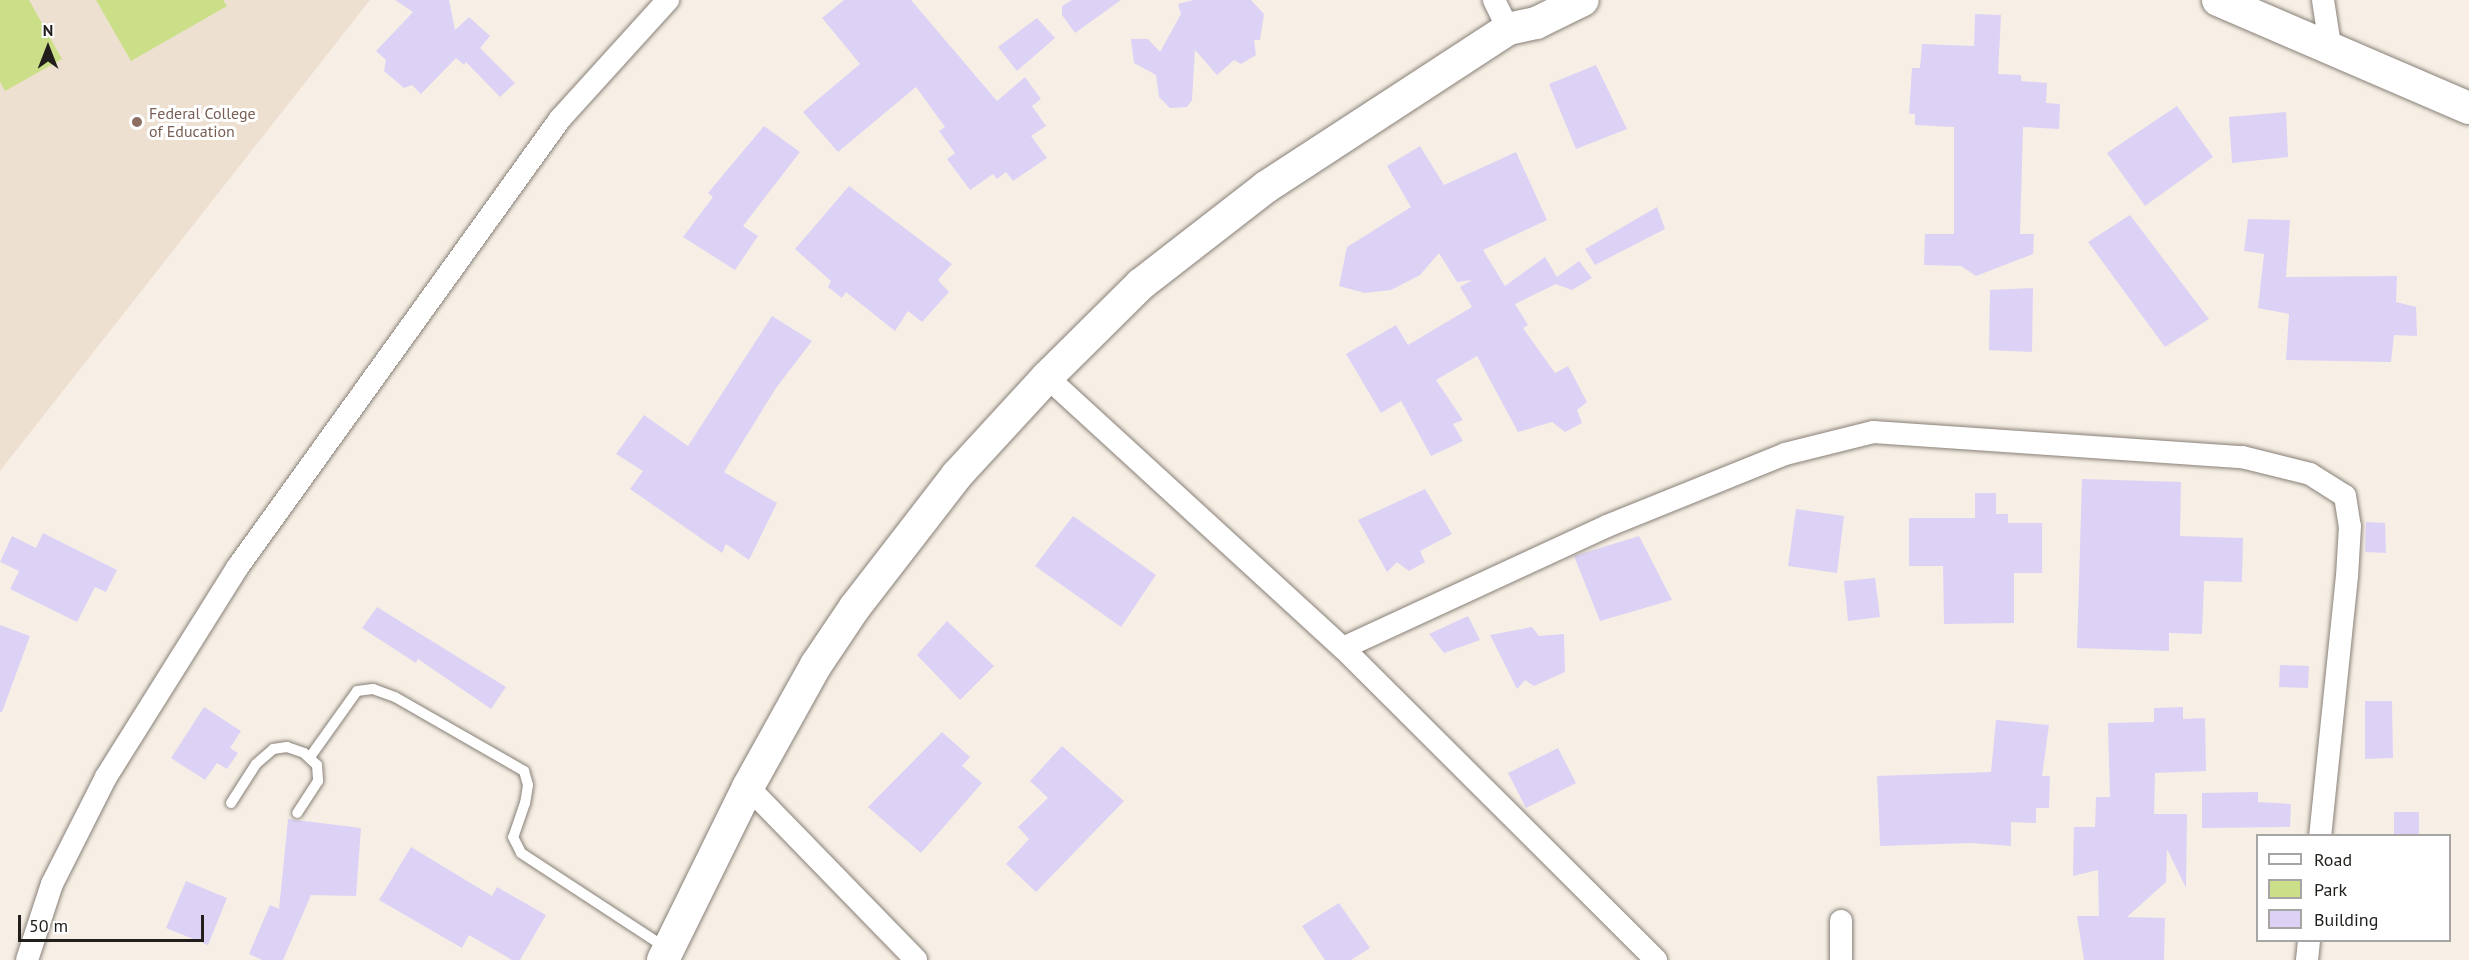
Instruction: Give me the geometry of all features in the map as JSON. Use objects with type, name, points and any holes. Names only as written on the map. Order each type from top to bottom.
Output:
[{"type":"main road","points":[[666,955],[748,787],[816,665],[855,607],[957,475],[1047,377],[1142,284],[1266,187],[1508,29],[1536,23],[1583,0]]},
{"type":"main road","points":[[2218,0],[2330,45],[2469,108]]},
{"type":"street","points":[[27,960],[52,884],[106,777],[237,568],[560,119],[668,0]]},
{"type":"street","points":[[1494,0],[1508,29]]},
{"type":"street","points":[[2323,0],[2330,45]]},
{"type":"street","points":[[1047,377],[1343,648],[1656,960]]},
{"type":"street","points":[[1343,648],[1607,526],[1785,454],[1873,432],[2242,457],[2310,474],[2345,496],[2350,526],[2348,576],[2320,834]]},
{"type":"street","points":[[748,787],[916,960]]},
{"type":"street","points":[[1841,921],[1841,960]]},
{"type":"street","points":[[2307,960],[2309,942]]},
{"type":"lane","points":[[310,757],[346,701],[357,691],[372,689],[476,741],[524,771],[528,785],[525,802],[513,837],[521,853],[666,955]]},
{"type":"lane","points":[[231,803],[256,764],[273,749],[287,747],[310,757],[317,765],[318,781],[297,813]]},
{"type":"shaded area","name":"Federal College of Education","points":[[0,0],[370,0],[0,471]]},
{"type":"green space","points":[[0,0],[29,0],[62,59],[5,91],[0,82]]},
{"type":"green space","points":[[96,0],[223,0],[227,6],[131,61]]},
{"type":"building","points":[[395,0],[449,0],[455,30],[469,17],[490,36],[480,48],[515,83],[500,97],[466,62],[464,65],[456,58],[421,94],[412,85],[404,88],[384,71],[386,60],[376,51],[413,12]]},
{"type":"building","points":[[844,0],[911,0],[997,101],[1025,77],[1041,99],[1032,106],[1046,126],[1031,136],[1047,158],[1013,181],[1006,172],[997,179],[993,174],[970,190],[947,159],[955,153],[939,131],[945,127],[916,87],[838,152],[803,112],[860,64],[822,18]]},
{"type":"building","points":[[1072,0],[1121,0],[1075,33],[1062,15],[1062,6]]},
{"type":"building","points":[[1193,0],[1251,0],[1264,14],[1260,40],[1254,40],[1256,55],[1241,64],[1234,60],[1217,75],[1195,50],[1192,100],[1187,107],[1170,108],[1159,97],[1156,75],[1134,63],[1131,39],[1148,39],[1160,52],[1181,14],[1178,4]]},
{"type":"building","points":[[1975,14],[2001,15],[1998,74],[2021,75],[2021,81],[2047,83],[2046,103],[2060,104],[2059,129],[2023,127],[2020,234],[2034,234],[2033,254],[1976,276],[1961,266],[1924,265],[1925,234],[1954,234],[1954,127],[1915,125],[1915,114],[1909,114],[1912,68],[1920,68],[1922,44],[1974,46]]},
{"type":"building","points":[[1037,18],[1055,38],[1017,71],[998,47]]},
{"type":"building","points":[[1596,65],[1627,129],[1576,149],[1549,84]]},
{"type":"building","points":[[2177,106],[2213,157],[2145,206],[2107,153]]},
{"type":"building","points":[[2286,112],[2288,157],[2232,163],[2229,117]]},
{"type":"building","points":[[764,126],[800,152],[743,226],[758,236],[735,270],[683,237],[713,197],[708,193]]},
{"type":"building","points":[[1420,146],[1444,185],[1516,152],[1547,220],[1483,250],[1505,286],[1545,257],[1557,277],[1579,261],[1592,278],[1572,290],[1556,284],[1515,304],[1528,325],[1523,328],[1555,373],[1568,366],[1587,402],[1577,410],[1582,423],[1565,432],[1552,422],[1518,432],[1477,356],[1436,380],[1463,420],[1453,424],[1463,441],[1431,456],[1401,401],[1381,413],[1346,354],[1396,325],[1408,345],[1472,307],[1460,287],[1472,280],[1457,282],[1439,253],[1420,275],[1391,290],[1365,293],[1339,286],[1347,247],[1411,207],[1387,166]]},
{"type":"building","points":[[849,186],[952,264],[938,280],[949,292],[922,322],[908,311],[895,331],[846,292],[842,298],[828,287],[831,281],[795,249]]},
{"type":"building","points":[[1657,207],[1665,229],[1595,265],[1585,249]]},
{"type":"building","points":[[2130,215],[2209,319],[2165,347],[2088,242]]},
{"type":"building","points":[[2248,219],[2290,220],[2286,277],[2397,276],[2396,302],[2416,307],[2417,336],[2394,335],[2391,362],[2286,360],[2289,314],[2258,308],[2264,254],[2244,251]]},
{"type":"building","points":[[2033,288],[2032,352],[1989,350],[1990,290]]},
{"type":"building","points":[[772,316],[812,341],[776,388],[724,472],[777,503],[749,560],[726,544],[722,553],[630,489],[643,471],[616,454],[644,415],[688,446]]},
{"type":"building","points":[[2082,479],[2181,482],[2180,536],[2243,538],[2242,582],[2204,581],[2202,634],[2169,633],[2169,651],[2077,648]]},
{"type":"building","points":[[1425,489],[1452,534],[1420,551],[1425,562],[1409,571],[1397,562],[1387,572],[1358,520]]},
{"type":"building","points":[[1975,493],[1996,493],[1996,514],[2008,514],[2008,523],[2042,523],[2042,573],[2014,573],[2014,623],[1944,624],[1943,566],[1909,566],[1909,518],[1975,518]]},
{"type":"building","points":[[1796,509],[1844,516],[1837,573],[1788,566]]},
{"type":"building","points":[[1073,516],[1156,575],[1121,627],[1035,566]]},
{"type":"building","points":[[2366,522],[2385,523],[2386,553],[2365,552]]},
{"type":"building","points":[[43,533],[117,570],[106,592],[95,587],[77,622],[10,589],[19,571],[0,562],[12,536],[36,548]]},
{"type":"building","points":[[1639,536],[1672,600],[1600,621],[1574,556]]},
{"type":"building","points":[[1875,578],[1880,617],[1848,621],[1844,581]]},
{"type":"building","points":[[377,607],[506,687],[491,709],[418,659],[416,663],[362,628]]},
{"type":"building","points":[[1468,616],[1480,640],[1444,653],[1429,634]]},
{"type":"building","points":[[947,621],[994,666],[960,700],[917,655]]},
{"type":"building","points":[[0,625],[30,636],[2,712],[0,712]]},
{"type":"building","points":[[1532,627],[1539,636],[1564,634],[1565,672],[1534,686],[1525,680],[1517,689],[1490,635]]},
{"type":"building","points":[[2280,665],[2309,666],[2308,688],[2279,687]]},
{"type":"building","points":[[2365,701],[2392,701],[2393,758],[2365,759]]},
{"type":"building","points":[[204,707],[241,731],[230,748],[238,753],[227,769],[217,763],[205,780],[171,758]]},
{"type":"building","points":[[2183,707],[2183,719],[2205,718],[2206,771],[2155,773],[2154,814],[2187,814],[2186,888],[2167,849],[2166,882],[2127,917],[2165,918],[2164,960],[2084,960],[2077,916],[2099,916],[2098,870],[2073,876],[2074,827],[2095,827],[2096,797],[2110,797],[2108,723],[2154,722],[2154,708]]},
{"type":"building","points":[[1996,720],[2049,725],[2042,776],[2050,776],[2049,808],[2036,808],[2036,823],[2011,822],[2011,846],[1972,843],[1880,846],[1877,776],[1991,772]]},
{"type":"building","points":[[942,732],[970,757],[962,766],[982,783],[921,853],[868,807]]},
{"type":"building","points":[[1062,746],[1124,801],[1036,892],[1006,864],[1029,839],[1018,827],[1048,798],[1030,781]]},
{"type":"building","points":[[1558,748],[1576,783],[1526,808],[1508,773]]},
{"type":"building","points":[[2258,792],[2258,802],[2291,804],[2290,827],[2202,828],[2202,793]]},
{"type":"building","points":[[2394,812],[2419,812],[2419,834],[2394,834]]},
{"type":"building","points":[[288,819],[361,828],[356,896],[311,895],[283,960],[262,960],[249,954],[270,905],[279,909]]},
{"type":"building","points":[[411,847],[492,896],[497,887],[546,915],[520,960],[512,960],[469,935],[462,948],[379,900]]},
{"type":"building","points":[[186,881],[227,898],[208,945],[166,928]]},
{"type":"building","points":[[1339,903],[1370,948],[1351,960],[1325,960],[1302,926]]},
{"type":"place","name":"Federal College of Education","points":[[137,122]]}]
